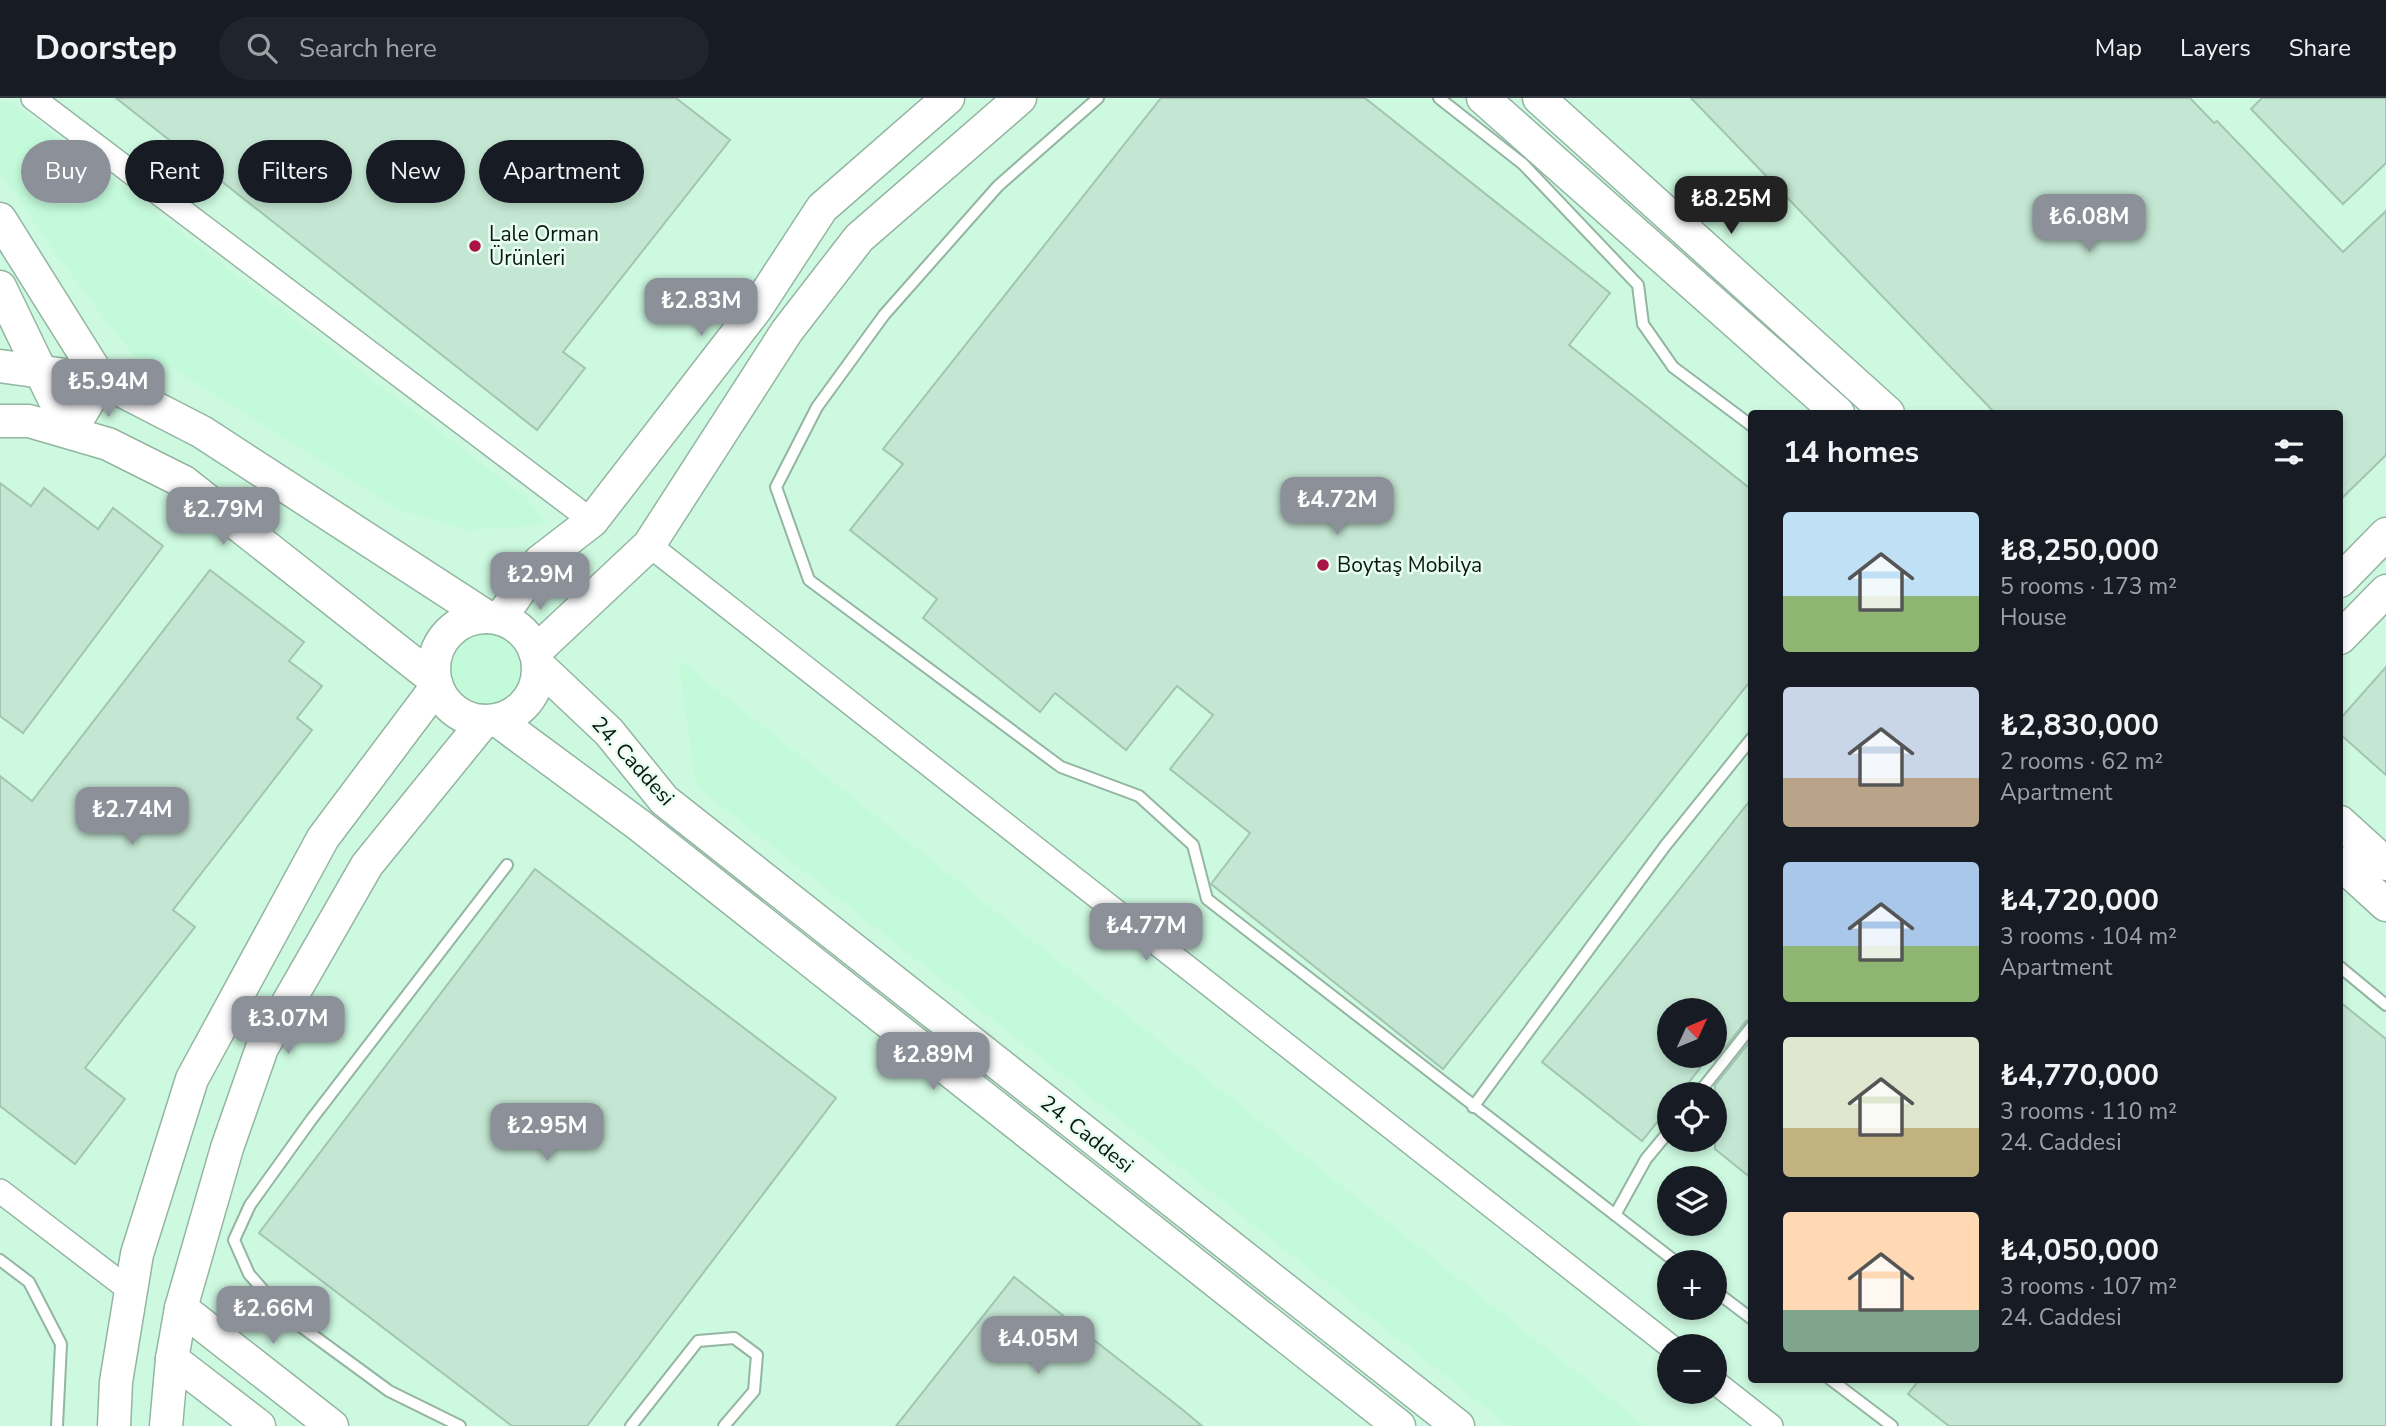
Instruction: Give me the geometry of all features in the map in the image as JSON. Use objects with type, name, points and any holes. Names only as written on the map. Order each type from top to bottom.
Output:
[{"type":"street","points":[[33,98],[592,521]]},
{"type":"street","points":[[491,721],[460,714],[442,697],[436,683],[434,661],[444,638],[463,622],[494,618],[540,561],[592,521],[756,309],[822,208],[948,98]]},
{"type":"street","points":[[537,658],[649,545],[787,331],[859,238],[1020,98]]},
{"type":"street","points":[[1483,98],[1835,410]]},
{"type":"street","points":[[1539,98],[1885,410]]},
{"type":"street","points":[[0,219],[101,380]]},
{"type":"street","points":[[0,287],[70,432]]},
{"type":"street","points":[[0,366],[101,380],[202,432],[494,618],[522,631],[537,658],[534,689],[528,700],[519,709],[491,721],[367,865],[262,1048],[227,1148],[181,1308],[166,1426]]},
{"type":"street","points":[[70,432],[101,380]]},
{"type":"street","points":[[0,421],[29,421],[108,444],[184,482],[436,683]]},
{"type":"street","points":[[2343,578],[2386,534]]},
{"type":"street","points":[[649,545],[1657,1336]]},
{"type":"street","points":[[2343,635],[2386,591]]},
{"type":"street","name":"24. Caddesi","points":[[537,658],[609,732],[664,800],[1458,1426]]},
{"type":"street","points":[[114,1426],[116,1382],[137,1254],[191,1079],[323,838],[436,683]]},
{"type":"street","name":"24. Caddesi","points":[[491,721],[639,825],[1399,1426]]},
{"type":"street","points":[[2343,825],[2386,864]]},
{"type":"street","points":[[2343,866],[2386,905]]},
{"type":"street","points":[[0,1191],[131,1291]]},
{"type":"street","points":[[181,1308],[332,1426]]},
{"type":"street","points":[[173,1359],[259,1426]]},
{"type":"street","points":[[1727,1391],[1771,1426]]},
{"type":"lane","points":[[1098,98],[998,186],[884,315],[817,407],[776,487],[808,580],[1061,767],[1139,796],[1193,845],[1207,899],[1660,1250]]},
{"type":"lane","points":[[1438,98],[1523,164],[1638,285],[1643,324],[1673,367],[1748,423]]},
{"type":"lane","points":[[1474,1107],[1665,846],[1748,743]]},
{"type":"lane","points":[[452,1424],[389,1391],[284,1314],[249,1274],[234,1240],[250,1205],[311,1120],[507,865]]},
{"type":"lane","points":[[2343,969],[2386,1005]]},
{"type":"lane","points":[[1708,1082],[1748,1031]]},
{"type":"lane","points":[[1615,1215],[1646,1158],[1657,1145]]},
{"type":"lane","points":[[0,1260],[29,1282],[61,1344],[57,1426]]},
{"type":"lane","points":[[1727,1300],[1748,1316]]},
{"type":"lane","points":[[631,1426],[698,1341],[734,1338],[757,1354],[754,1391],[724,1426]]},
{"type":"lane","points":[[1835,1383],[1892,1426]]},
{"type":"shaded area","points":[[0,98],[2386,98],[2386,1426],[0,1426]]},
{"type":"shaded area","points":[[10,101],[61,140],[21,140],[21,203],[0,172],[0,102]]},
{"type":"shaded area","points":[[111,179],[125,189],[125,203],[143,203],[525,497],[547,522],[533,526],[466,530],[398,509],[171,367],[133,355],[64,265],[21,203],[111,203]]},
{"type":"shaded area","points":[[479,632],[493,632],[507,638],[517,648],[523,669],[517,690],[507,700],[493,706],[479,706],[465,700],[455,690],[449,676],[449,662],[455,648],[465,638]]},
{"type":"shaded area","points":[[678,659],[1645,1426],[1509,1426],[696,786]]},
{"type":"building","name":"Lale Orman Ürünleri","points":[[116,98],[676,98],[730,140],[563,352],[585,368],[537,430],[249,203],[352,203],[352,140],[238,140],[238,194],[224,183],[224,140],[169,140]]},
{"type":"building","name":"Boytaş Mobilya","points":[[1161,98],[1365,98],[1610,293],[1569,345],[1748,487],[1748,684],[1443,1069],[1211,884],[1250,833],[1170,769],[1213,715],[1177,686],[1126,750],[1055,693],[1040,712],[923,618],[937,599],[850,530],[903,464],[883,449]]},
{"type":"building","points":[[1691,98],[2190,98],[2214,123],[2217,121],[2343,252],[2386,211],[2386,455],[2343,497],[2343,410],[1992,410]]},
{"type":"building","points":[[2262,98],[2386,98],[2386,163],[2343,204],[2251,109]]},
{"type":"building","points":[[0,483],[31,506],[44,488],[98,529],[113,508],[163,546],[23,733],[0,716]]},
{"type":"building","points":[[210,570],[304,642],[289,661],[322,686],[297,718],[312,730],[173,910],[195,927],[85,1068],[125,1099],[75,1164],[0,1106],[0,776],[32,801]]},
{"type":"building","points":[[2386,667],[2386,775],[2343,737],[2343,716]]},
{"type":"building","points":[[1748,803],[1748,1020],[1727,1045],[1727,998],[1657,998],[1657,1068],[1700,1068],[1689,1082],[1657,1082],[1657,1122],[1642,1141],[1542,1062]]},
{"type":"building","points":[[535,869],[836,1098],[587,1426],[512,1426],[259,1233]]},
{"type":"building","points":[[2343,1004],[2386,1039],[2386,1426],[1949,1426],[1908,1394],[1917,1383],[2343,1383]]},
{"type":"building","points":[[1748,1044],[1748,1176],[1719,1152],[1727,1152],[1727,1082],[1717,1082]]},
{"type":"building","points":[[1014,1277],[1183,1410],[1202,1426],[896,1426]]},
{"type":"place","name":"Lale Orman Ürünleri","points":[[475,246]]},
{"type":"place","name":"Boytaş Mobilya","points":[[1323,565]]}]
